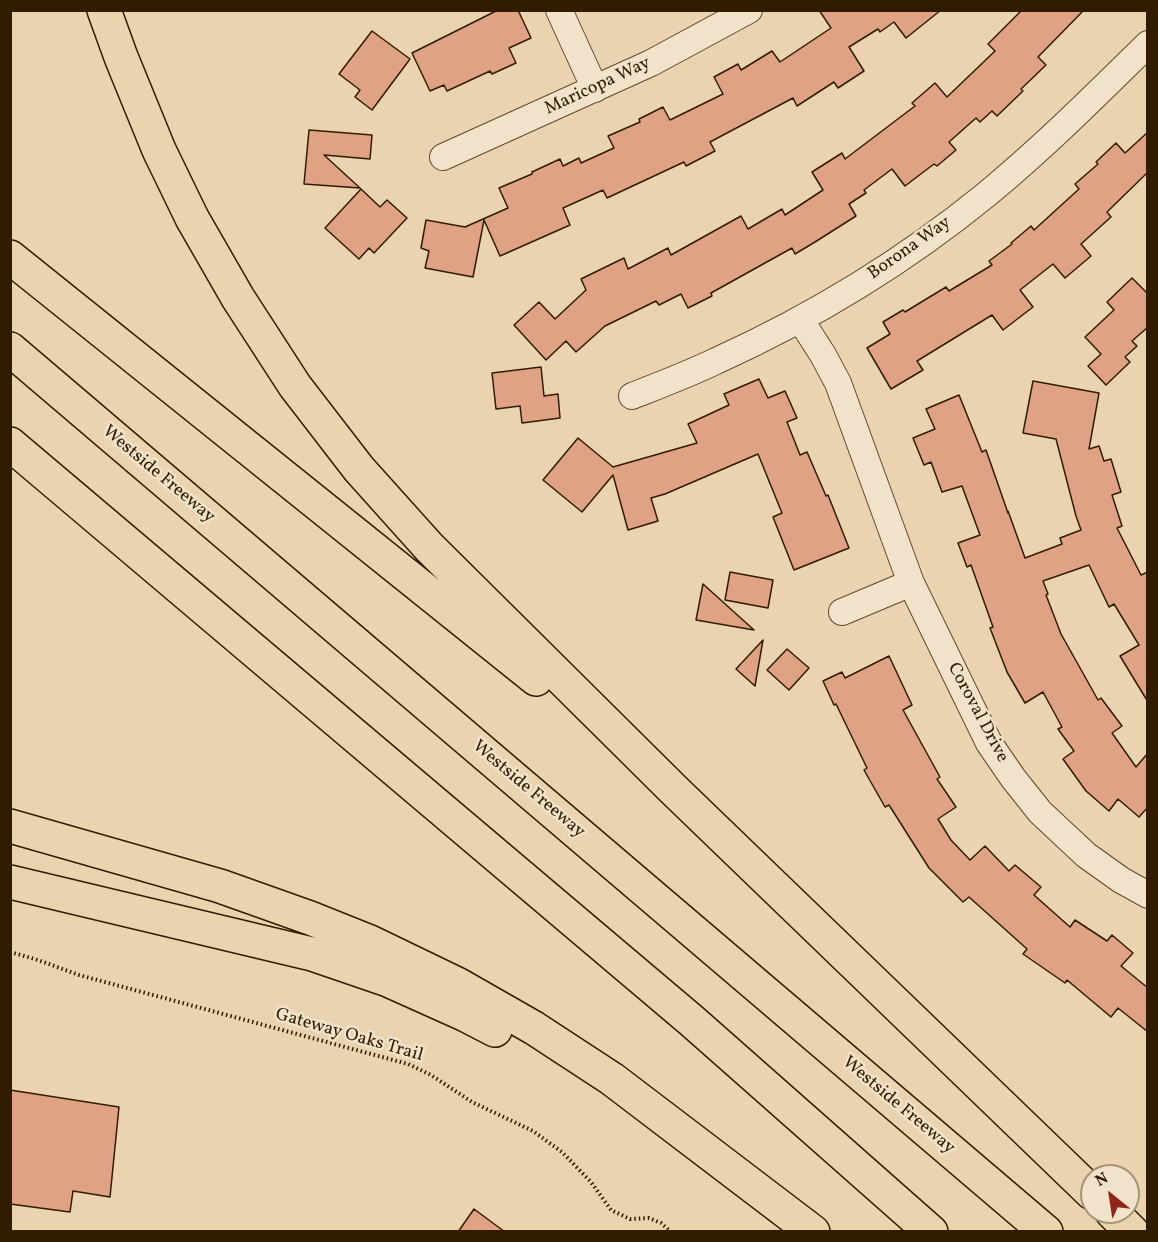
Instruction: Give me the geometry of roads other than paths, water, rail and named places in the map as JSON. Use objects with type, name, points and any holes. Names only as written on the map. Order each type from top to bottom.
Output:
[{"type":"highway","points":[[104,10],[159,150],[192,218],[238,298],[295,386],[359,469],[429,547],[673,789],[1080,1181]]},
{"type":"highway","points":[[10,256],[673,789]]},
{"type":"highway","name":"Westside Freeway","points":[[10,349],[1046,1232]]},
{"type":"highway","points":[[10,444],[692,1021],[931,1232]]},
{"type":"highway","points":[[10,826],[220,886],[370,942],[447,980],[534,1028],[612,1078],[813,1232]]},
{"type":"highway","points":[[10,882],[312,954],[388,980],[496,1030],[612,1078]]},
{"type":"street","points":[[559,10],[595,89]]},
{"type":"street","name":"Maricopa Way","points":[[443,158],[651,63],[749,10]]},
{"type":"street","name":"Borona Way","points":[[632,396],[716,361],[800,319],[886,267],[987,194],[1056,135],[1148,44]]},
{"type":"street","name":"Coroval Drive","points":[[800,319],[838,383],[911,583],[989,743],[1012,778],[1040,812],[1086,855],[1148,896]]},
{"type":"street","points":[[842,612],[911,583]]}]
